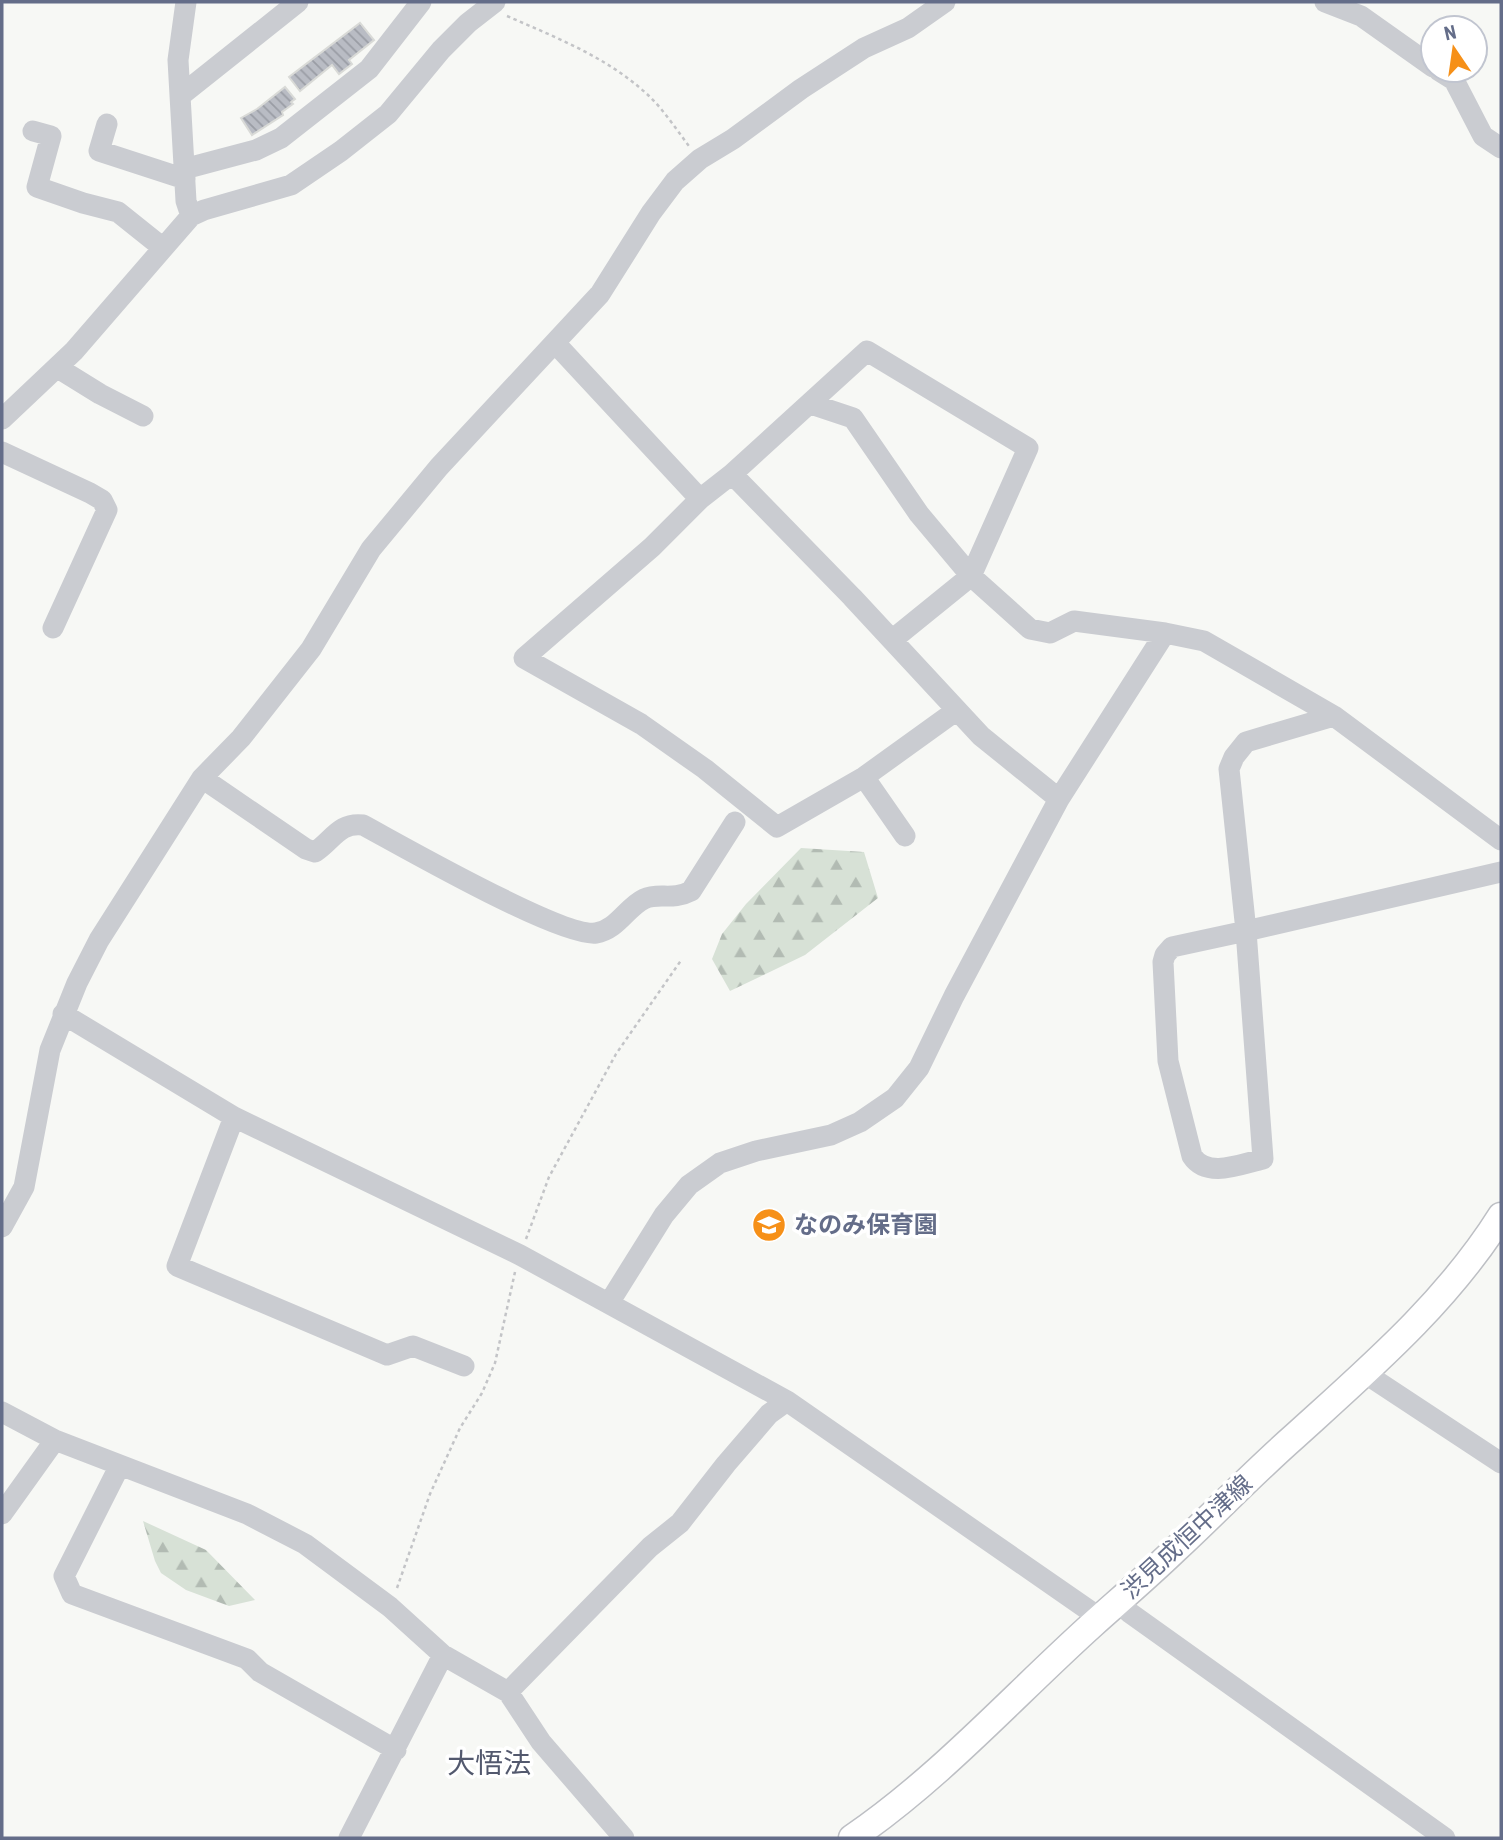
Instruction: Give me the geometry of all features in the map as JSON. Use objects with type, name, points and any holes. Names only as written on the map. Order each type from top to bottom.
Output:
[{"type":"main road","name":"渋見成恒中津線","points":[[852,1838],[899,1805],[958,1754],[1269,1460],[1366,1374],[1447,1289],[1501,1216]]},
{"type":"street","points":[[186,2],[178,60],[187,205],[191,216]]},
{"type":"street","points":[[180,96],[298,2]]},
{"type":"street","points":[[107,124],[99,151],[185,174],[256,150],[281,138],[369,69],[421,2]]},
{"type":"street","points":[[2,1227],[24,1187],[50,1050],[63,1014],[99,940],[202,778],[241,738],[311,649],[380,539],[439,467],[600,294],[651,213],[675,181],[700,159],[733,139],[801,89],[864,48],[908,28],[945,2]]},
{"type":"street","points":[[1325,2],[1361,16],[1419,57]]},
{"type":"street","points":[[2,419],[58,368],[191,216],[291,185],[310,173],[388,114],[441,50],[488,4]]},
{"type":"street","points":[[1456,84],[1483,136],[1501,148]]},
{"type":"street","points":[[33,131],[51,136],[37,187],[83,204],[118,212],[163,248]]},
{"type":"street","points":[[556,344],[699,499]]},
{"type":"street","points":[[892,640],[971,576],[1028,448],[867,351],[732,474],[699,499],[652,547],[524,657],[641,724],[705,769],[777,827],[864,777],[957,710]]},
{"type":"street","points":[[58,368],[143,416]]},
{"type":"street","points":[[811,404],[853,418],[919,514],[971,576],[1030,629],[1050,633],[1074,621],[1204,641],[1334,716],[1501,839]]},
{"type":"street","points":[[2,452],[90,493],[102,500],[107,510],[53,628]]},
{"type":"street","points":[[732,474],[981,736],[1059,799]]},
{"type":"street","points":[[609,1303],[664,1215],[689,1185],[720,1163],[756,1151],[831,1135],[860,1122],[895,1098],[919,1068],[954,996],[1059,799],[1165,633]]},
{"type":"street","points":[[1334,716],[1246,741],[1229,769],[1246,931],[1264,1159],[1229,1167],[1210,1168],[1198,1164],[1192,1156],[1168,1061],[1163,962],[1172,947],[1246,931],[1501,872]]},
{"type":"street","points":[[864,777],[905,836]]},
{"type":"street","points":[[202,778],[306,849],[315,852],[345,826],[363,825],[524,909],[572,930],[596,933],[610,928],[643,899],[679,897],[691,891],[735,822]]},
{"type":"street","points":[[63,1014],[234,1117],[520,1255],[787,1401],[1109,1610],[1141,1621],[1445,1838]]},
{"type":"street","points":[[234,1117],[177,1266],[387,1355],[413,1346],[464,1366]]},
{"type":"street","points":[[1366,1374],[1501,1463]]},
{"type":"street","points":[[508,1692],[650,1547],[680,1523],[769,1414],[787,1401]]},
{"type":"street","points":[[2,1412],[55,1440],[247,1514],[305,1544],[390,1607],[443,1655],[508,1692],[541,1742],[624,1838]]},
{"type":"street","points":[[2,1514],[55,1440]]},
{"type":"street","points":[[120,1465],[64,1576],[72,1594],[247,1659],[260,1672],[396,1750]]},
{"type":"street","points":[[349,1838],[443,1655]]},
{"type":"path","points":[[488,4],[613,66],[650,97],[700,159]]},
{"type":"path","points":[[390,1607],[430,1494],[460,1428],[482,1393],[495,1363],[520,1255],[550,1177],[616,1055],[682,959]]},
{"type":"green space","points":[[801,848],[864,852],[878,898],[805,955],[730,991],[712,959],[722,934],[746,904]]},
{"type":"green space","points":[[143,1521],[206,1550],[255,1600],[229,1606],[186,1590],[161,1573]]},
{"type":"building","points":[[360,23],[374,40],[349,60],[352,64],[339,74],[332,65],[300,91],[289,77]]},
{"type":"building","points":[[285,87],[295,99],[291,102],[293,104],[282,112],[283,115],[252,135],[241,118]]},
{"type":"place","name":"なのみ保育園","points":[[769,1225]]},
{"type":"district","name":"大悟法","points":[[489,1763]]}]
